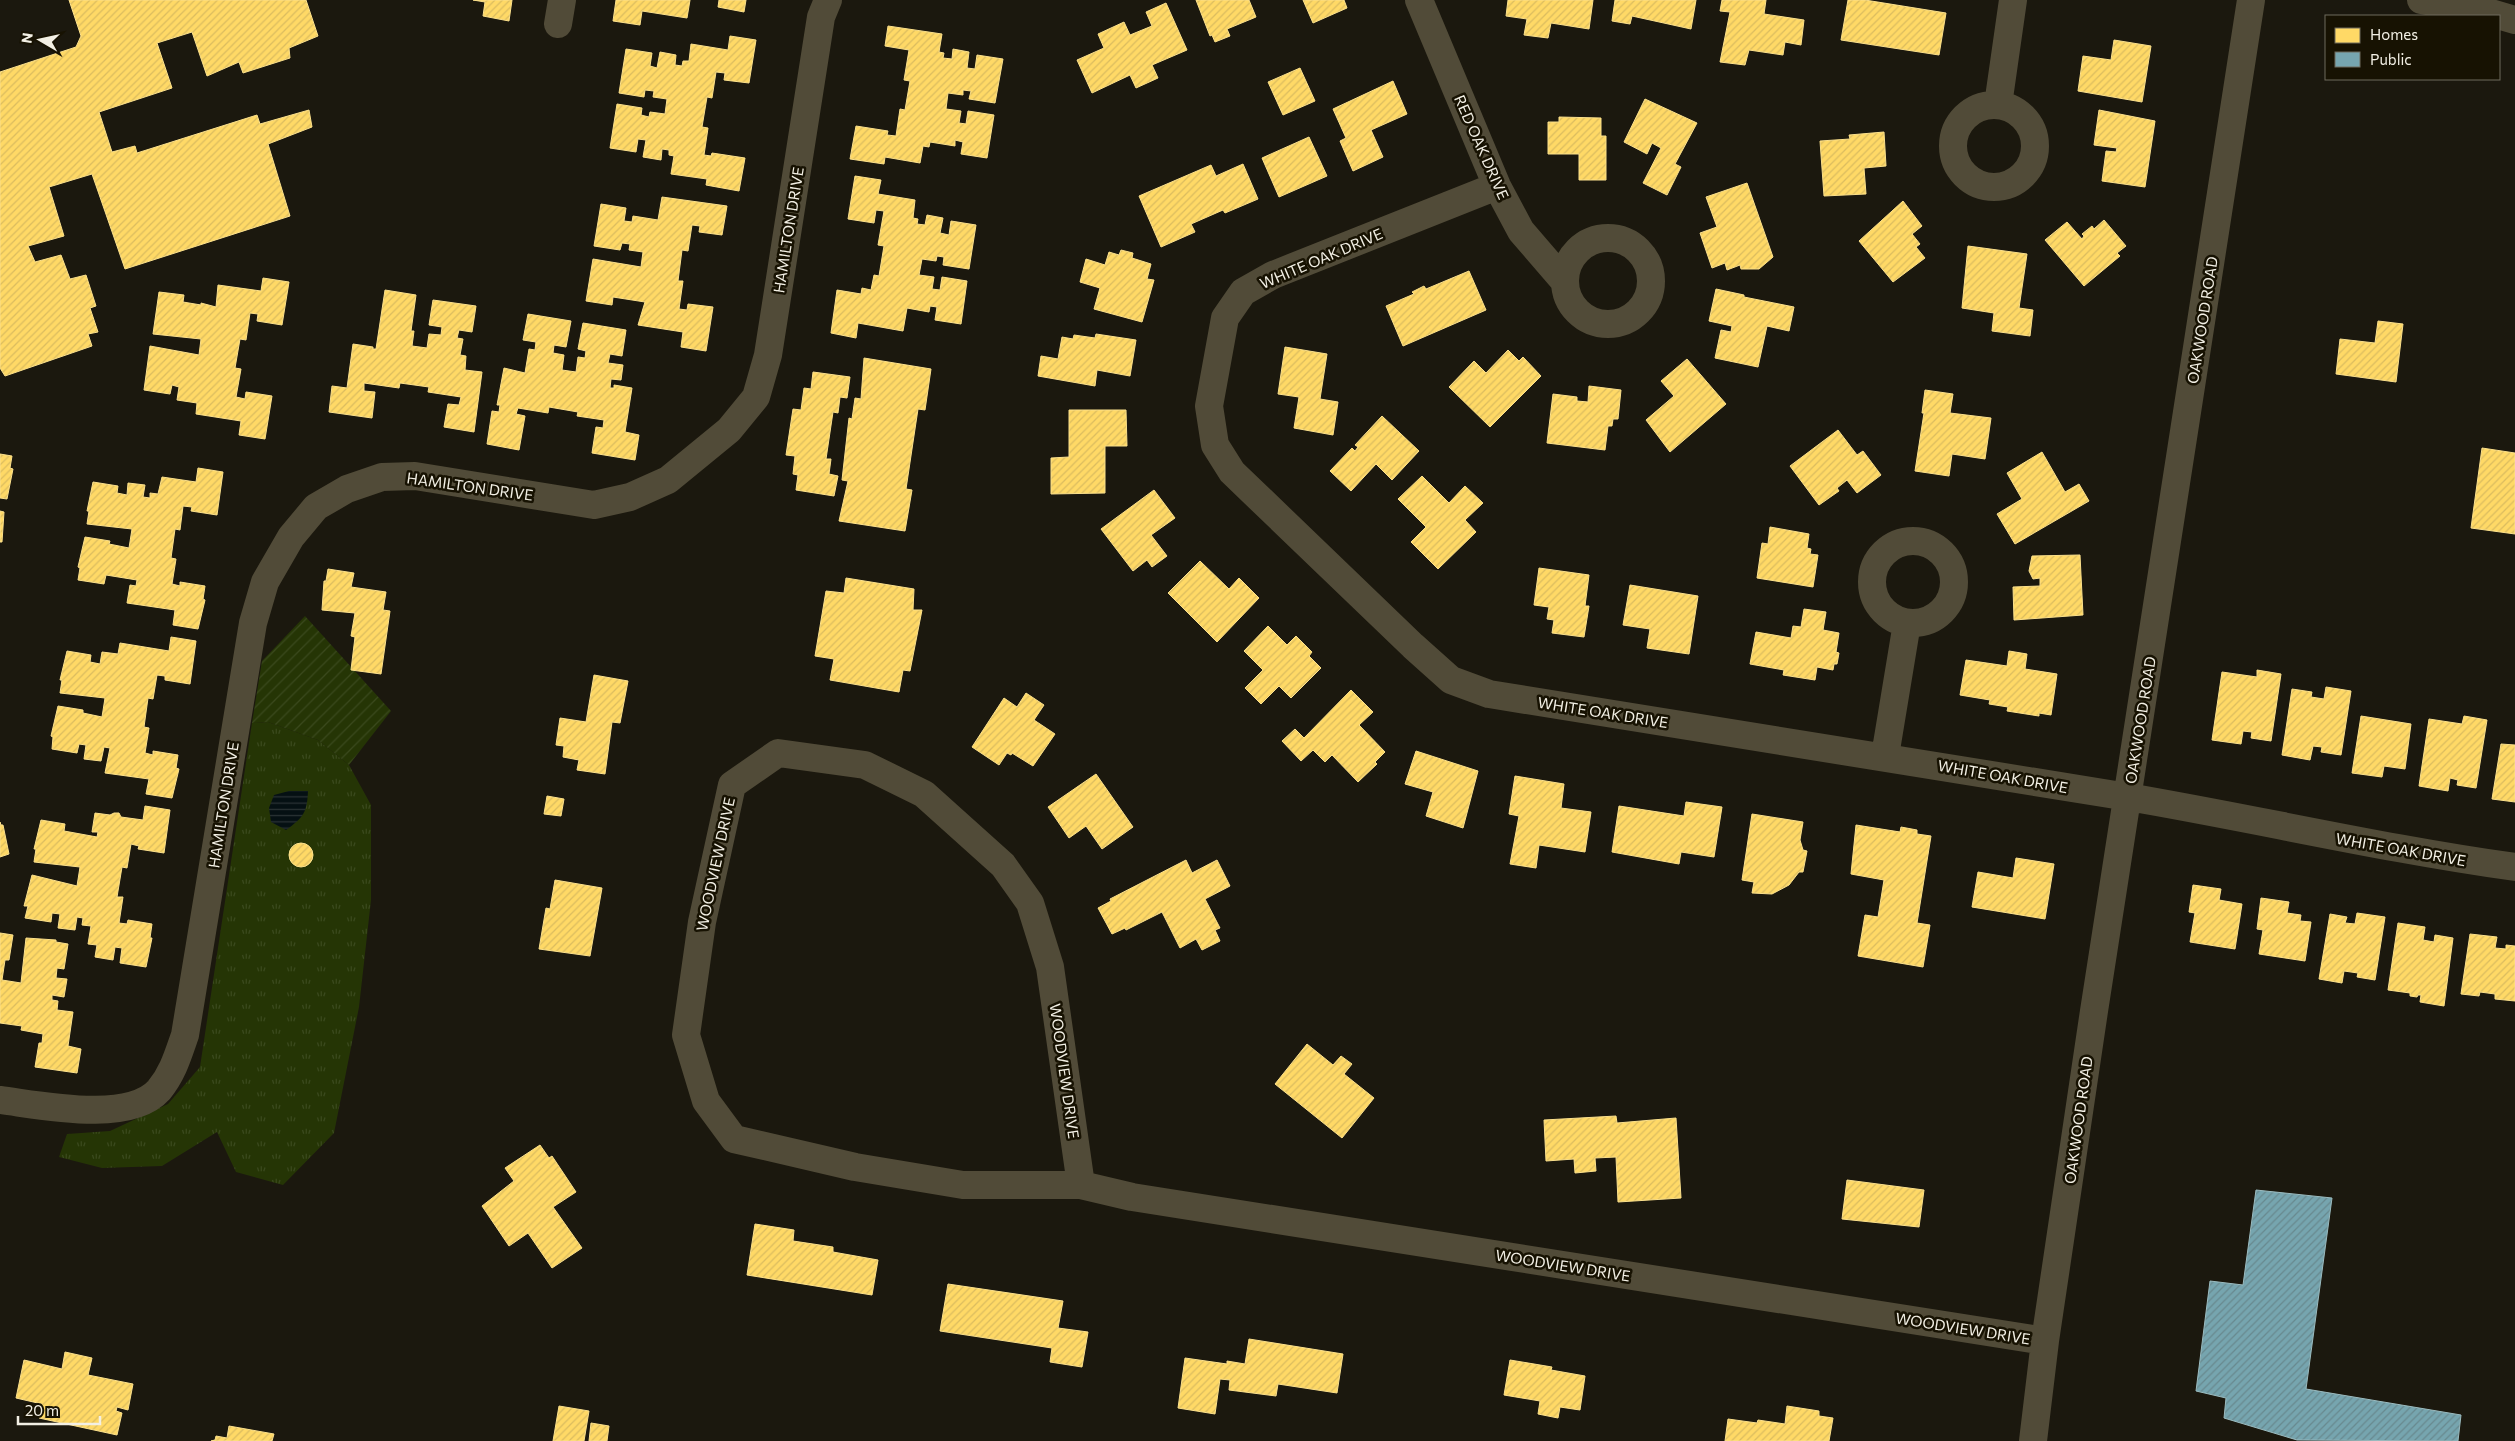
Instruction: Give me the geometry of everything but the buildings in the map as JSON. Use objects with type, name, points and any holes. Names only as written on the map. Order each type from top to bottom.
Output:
[{"type":"street","name":"HAMILTON DRIVE","points":[[0,1100],[74,1110],[109,1110],[134,1104],[157,1092],[174,1069],[185,1035],[253,623],[265,582],[290,537],[316,507],[347,489],[382,477],[415,476],[594,505],[630,497],[668,480],[697,457],[729,430],[756,397],[768,355],[822,17],[828,0]]},
{"type":"street","name":"RED OAK DRIVE","points":[[1419,0],[1497,186],[1521,231],[1565,282]]},
{"type":"street","points":[[1998,105],[2013,0]]},
{"type":"street","name":"OAKWOOD ROAD","points":[[2033,1441],[2046,1341],[2128,797],[2251,0]]},
{"type":"street","points":[[2422,0],[2496,15]]},
{"type":"street","points":[[2500,16],[2515,20]]},
{"type":"street","name":"WHITE OAK DRIVE","points":[[1497,186],[1273,275],[1243,292],[1225,318],[1209,406],[1215,445],[1232,472],[1413,646],[1451,680],[1489,694],[1885,756],[2220,812],[2442,857],[2515,867]]},
{"type":"street","points":[[1885,756],[1907,623]]},
{"type":"street","name":"WOODVIEW DRIVE","points":[[1081,1186],[1050,967],[1030,904],[1003,865],[924,794],[865,765],[778,753],[732,785],[702,922],[686,1035],[706,1101],[734,1138],[855,1167],[963,1185],[1081,1186],[1132,1197],[2046,1341]]},
{"type":"green space","points":[[305,616],[391,711],[349,765],[318,740],[268,722],[252,723],[262,661]]},
{"type":"green space","points":[[268,722],[318,740],[349,765],[371,805],[371,900],[359,1007],[334,1133],[283,1185],[236,1172],[217,1132],[162,1166],[102,1168],[59,1157],[67,1134],[110,1131],[168,1104],[200,1067],[252,723]]},
{"type":"shaded area","points":[[289,791],[308,791],[308,798],[301,817],[286,830],[271,822],[269,808],[274,795]]}]
